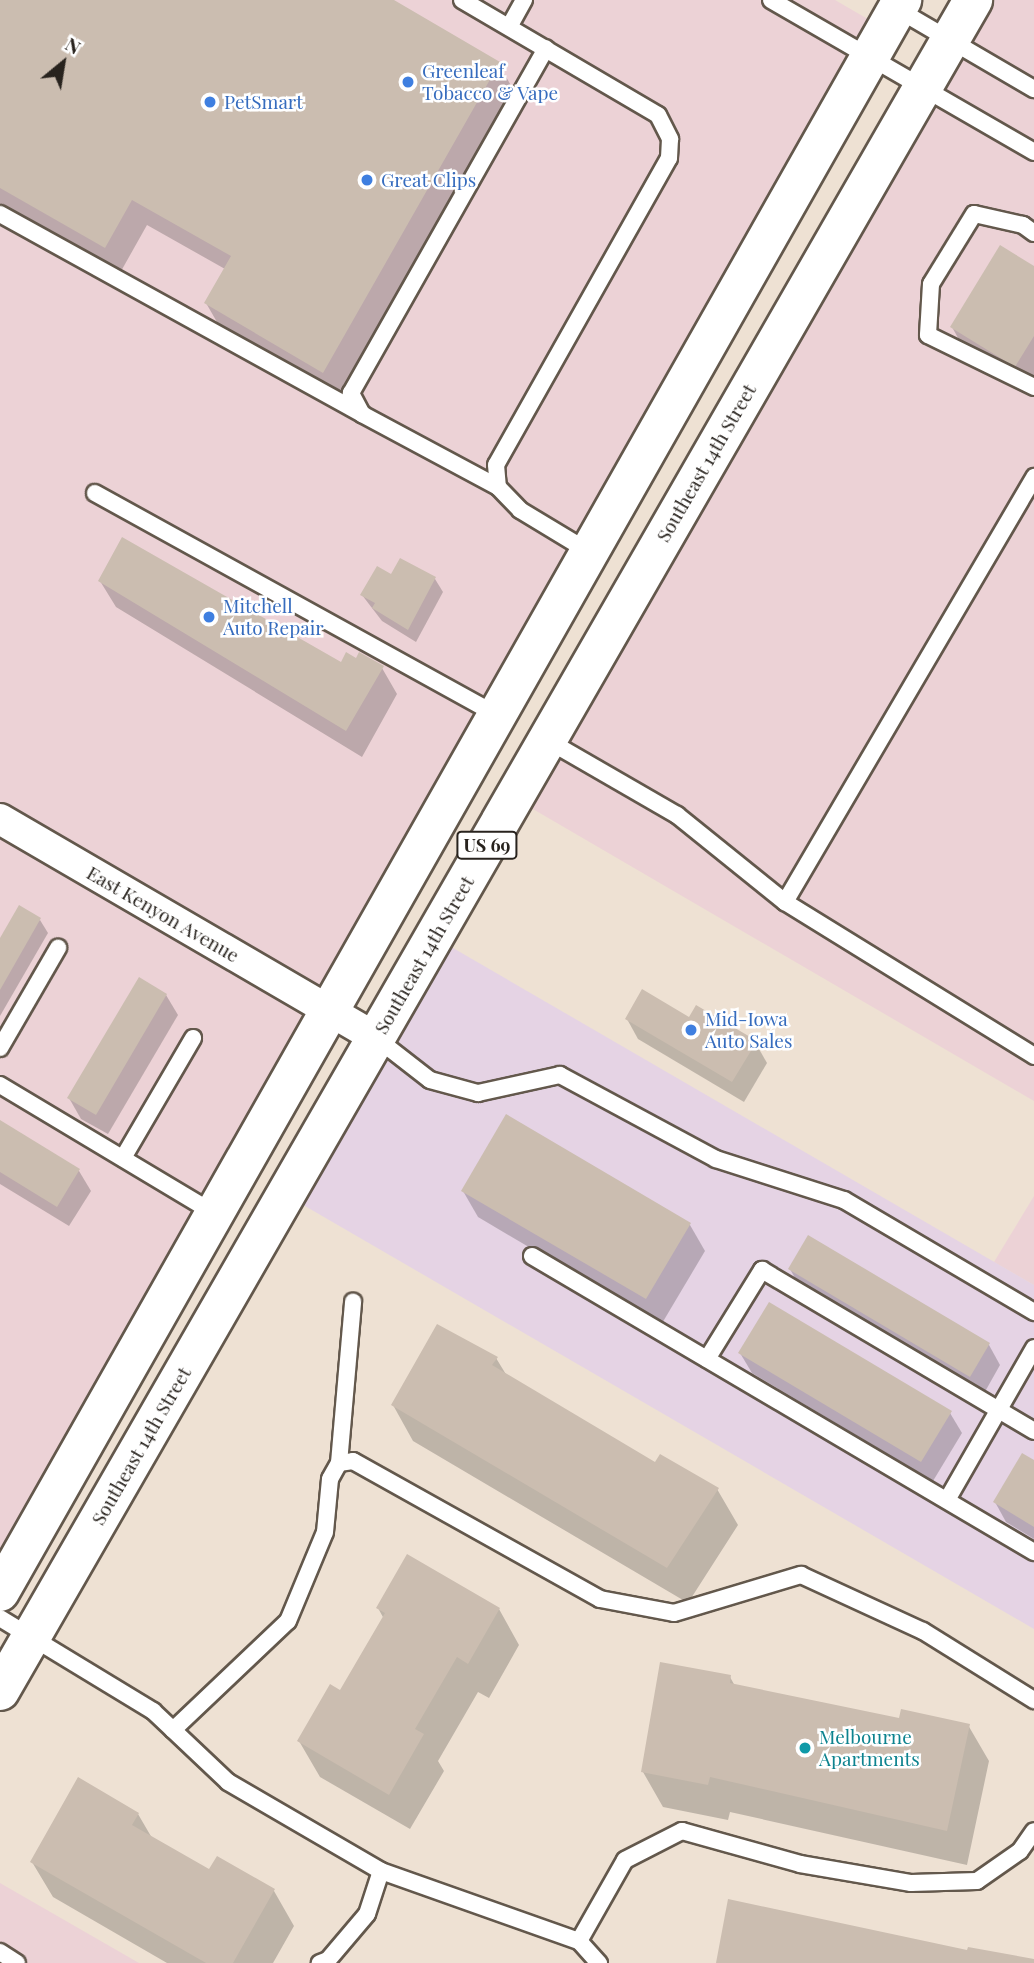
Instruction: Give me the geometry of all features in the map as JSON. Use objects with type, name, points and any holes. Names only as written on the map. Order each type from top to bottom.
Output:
[{"type":"main road","name":"Southeast 14th Street","points":[[0,1691],[16,1627],[376,1038],[973,0]]},
{"type":"main road","name":"US 69","points":[[0,1592],[215,1213],[326,1009],[869,57],[893,3]]},
{"type":"street","name":"East Kenyon Avenue","points":[[0,819],[376,1038]]},
{"type":"lane","points":[[462,0],[658,115],[670,139],[669,158],[496,465],[498,487]]},
{"type":"lane","points":[[509,27],[524,0]]},
{"type":"lane","points":[[771,0],[1034,152]]},
{"type":"lane","points":[[893,3],[1034,89]]},
{"type":"lane","points":[[362,414],[351,393],[546,48]]},
{"type":"lane","points":[[0,214],[498,487],[520,510],[587,551]]},
{"type":"lane","points":[[1034,233],[1023,225],[974,214],[931,284],[928,335],[1034,387]]},
{"type":"lane","points":[[785,902],[1034,477]]},
{"type":"lane","points":[[95,493],[495,714]]},
{"type":"lane","points":[[547,740],[677,815],[785,902],[1034,1056]]},
{"type":"lane","points":[[0,1048],[58,948]]},
{"type":"lane","points":[[123,1158],[193,1038]]},
{"type":"lane","points":[[376,1038],[430,1080],[478,1093],[560,1074],[716,1159],[845,1200],[1034,1312]]},
{"type":"lane","points":[[0,1085],[215,1213]]},
{"type":"lane","points":[[532,1256],[1034,1552]]},
{"type":"lane","points":[[707,1359],[762,1270],[1034,1431]]},
{"type":"lane","points":[[173,1730],[288,1621],[326,1532],[330,1479],[339,1463],[353,1302]]},
{"type":"lane","points":[[947,1500],[1034,1348]]},
{"type":"lane","points":[[339,1463],[354,1461],[600,1599],[674,1613],[801,1575],[923,1631],[1034,1700]]},
{"type":"lane","points":[[16,1627],[153,1712],[228,1782],[381,1871],[579,1941],[599,1963]]},
{"type":"lane","points":[[579,1941],[625,1860],[682,1830],[800,1864],[911,1883],[977,1881],[1020,1851],[1034,1830]]},
{"type":"lane","points":[[320,1963],[328,1960],[368,1914],[381,1871]]},
{"type":"lane","points":[[0,1952],[17,1963]]},
{"type":"shaded area","points":[[0,0],[835,0],[885,29],[0,1592]]},
{"type":"shaded area","points":[[973,0],[1034,0],[1034,1101],[514,798]]},
{"type":"shaded area","points":[[434,937],[1034,1285],[1034,1629],[286,1195]]},
{"type":"shaded area","points":[[1034,1196],[1034,1285],[994,1262]]},
{"type":"shaded area","points":[[0,1883],[139,1963],[0,1963]]},
{"type":"building","points":[[0,0],[394,0],[500,62],[323,373],[204,303],[231,256],[132,200],[105,248],[0,188]]},
{"type":"building","points":[[1000,245],[1034,266],[1034,336],[1015,367],[950,327]]},
{"type":"building","name":"Mitchell Auto Repair","points":[[122,537],[341,662],[346,652],[356,658],[359,652],[384,666],[346,731],[98,581]]},
{"type":"building","points":[[400,558],[436,577],[408,630],[372,608],[375,603],[360,595],[377,566],[391,574]]},
{"type":"building","points":[[19,905],[41,918],[0,990],[0,938]]},
{"type":"building","points":[[139,977],[167,994],[96,1115],[67,1098]]},
{"type":"building","name":"Mid-Iowa Auto Sales","points":[[642,989],[689,1017],[696,1005],[757,1041],[732,1082],[625,1019]]},
{"type":"building","points":[[506,1114],[691,1223],[646,1299],[461,1191]]},
{"type":"building","points":[[0,1120],[80,1169],[57,1207],[0,1172]]},
{"type":"building","points":[[808,1235],[990,1343],[970,1377],[788,1269]]},
{"type":"building","points":[[769,1302],[952,1411],[921,1462],[738,1353]]},
{"type":"building","points":[[437,1324],[498,1357],[492,1365],[655,1462],[660,1454],[719,1488],[667,1568],[391,1405]]},
{"type":"building","points":[[1022,1453],[1034,1460],[1034,1527],[993,1502]]},
{"type":"building","points":[[407,1554],[500,1608],[468,1664],[457,1657],[415,1729],[424,1734],[389,1795],[297,1741],[330,1684],[340,1690],[385,1613],[376,1608]]},
{"type":"building","name":"Melbourne Apartments","points":[[660,1662],[731,1675],[730,1683],[899,1718],[901,1709],[970,1724],[947,1831],[710,1777],[708,1785],[641,1772]]},
{"type":"building","points":[[78,1777],[139,1813],[132,1825],[209,1869],[217,1856],[275,1889],[233,1963],[206,1963],[30,1862]]},
{"type":"building","points":[[728,1899],[967,1950],[968,1947],[1034,1959],[1034,1963],[716,1963]]},
{"type":"place","name":"Greenleaf Tobacco & Vape","points":[[408,82]]},
{"type":"place","name":"PetSmart","points":[[210,102]]},
{"type":"place","name":"Great Clips","points":[[367,180]]},
{"type":"place","name":"Mitchell Auto Repair","points":[[209,617]]},
{"type":"place","name":"Mid-Iowa Auto Sales","points":[[691,1030]]},
{"type":"place","name":"Melbourne Apartments","points":[[805,1748]]}]
